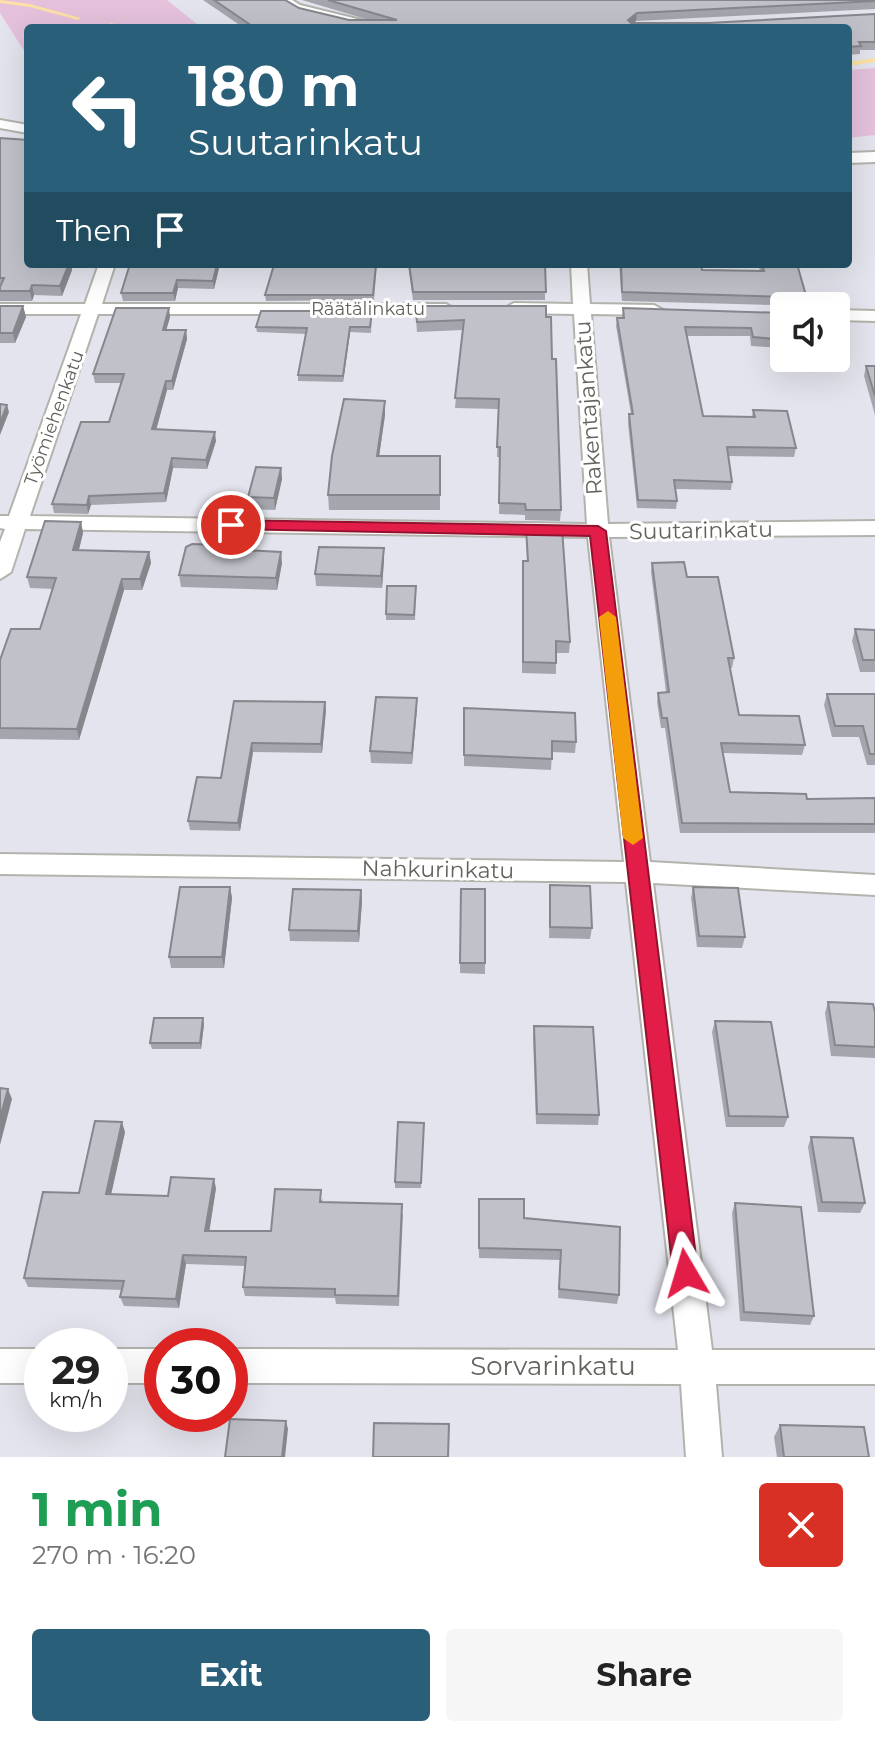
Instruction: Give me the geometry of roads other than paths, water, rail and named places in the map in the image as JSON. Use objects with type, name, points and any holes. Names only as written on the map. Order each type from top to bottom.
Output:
[{"type":"street","points":[[284,0],[296,8],[370,24]]},
{"type":"street","points":[[0,124],[24,128]]},
{"type":"street","points":[[852,158],[875,157]]},
{"type":"street","name":"Työmiehenkatu","points":[[0,572],[8,522],[92,311],[106,268]]},
{"type":"street","name":"Rakentajankatu","points":[[579,268],[598,531],[697,1366],[704,1457]]},
{"type":"street","points":[[501,308],[674,310]]},
{"type":"street","name":"Räätälinkatu","points":[[0,309],[470,309]]},
{"type":"street","points":[[850,315],[875,316]]},
{"type":"street","name":"Suutarinkatu","points":[[8,522],[598,531],[875,528]]},
{"type":"street","name":"Nahkurinkatu","points":[[0,864],[637,872],[875,885]]},
{"type":"street","points":[[0,1366],[24,1366]]},
{"type":"street","name":"Sorvarinkatu","points":[[248,1366],[875,1367]]},
{"type":"waterway","points":[[0,1],[78,18]]},
{"type":"waterway","points":[[852,63],[875,60]]}]
